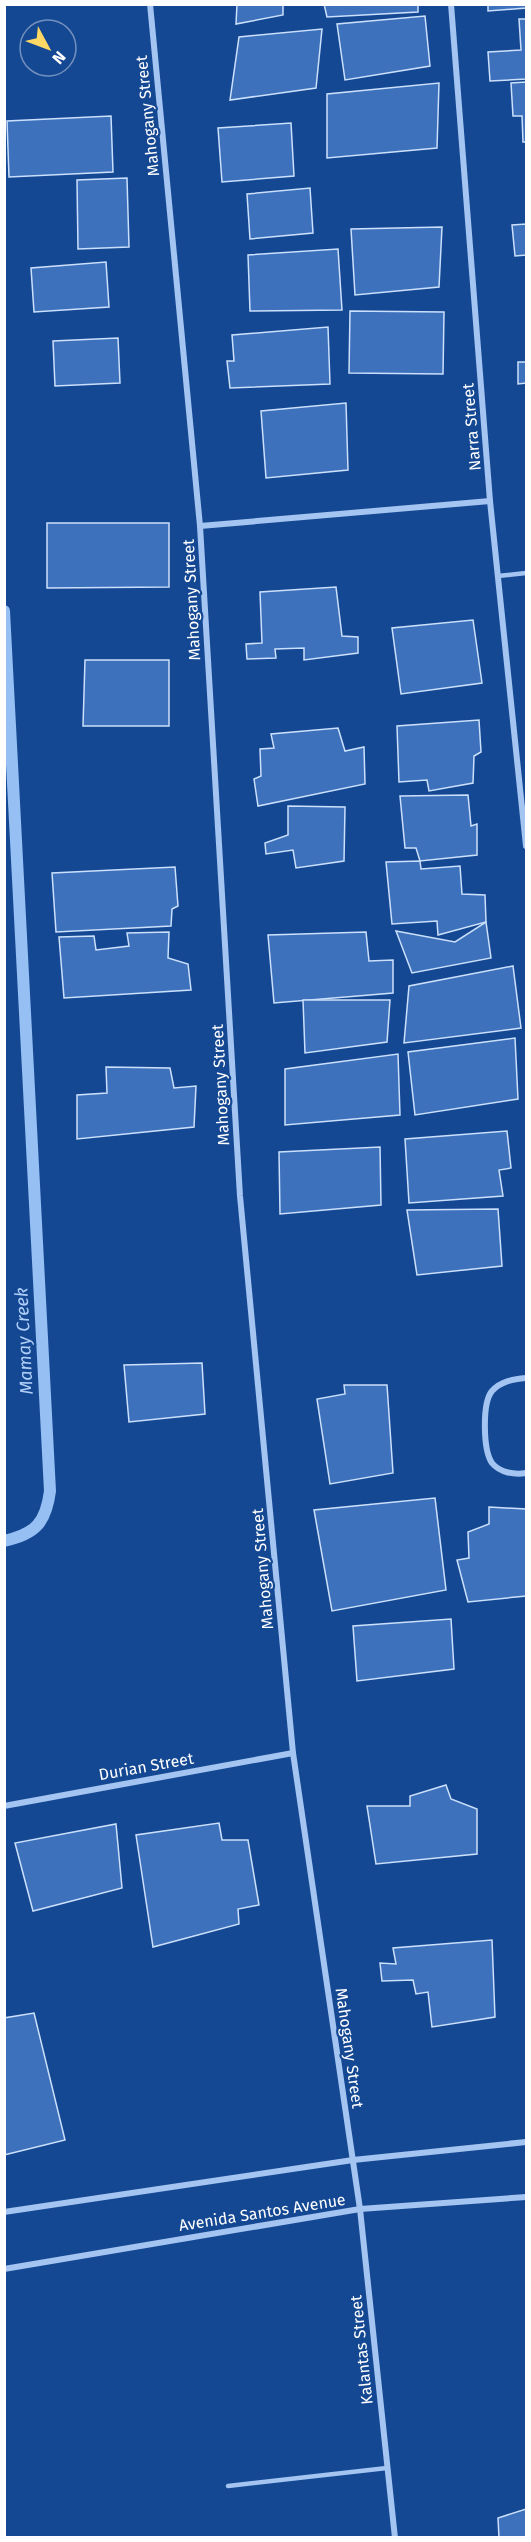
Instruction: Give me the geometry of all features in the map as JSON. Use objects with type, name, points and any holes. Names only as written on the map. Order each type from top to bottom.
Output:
[{"type":"street","name":"Mahogany Street","points":[[150,4],[200,526],[240,1196],[293,1754],[353,2160]]},
{"type":"street","name":"Narra Street","points":[[451,4],[490,501],[525,811],[526,846]]},
{"type":"street","points":[[200,526],[490,501]]},
{"type":"street","points":[[526,1378],[502,1383],[492,1390],[486,1400],[485,1414],[491,1462],[503,1471],[526,1473]]},
{"type":"street","name":"Durian Street","points":[[4,1806],[293,1754]]},
{"type":"street","points":[[4,2212],[353,2160],[526,2142]]},
{"type":"street","name":"Kalantas Street","points":[[353,2160],[395,2538]]},
{"type":"street","name":"Avenida Santos Avenue","points":[[4,2268],[360,2209],[526,2197]]},
{"type":"lane","points":[[498,576],[526,573]]},
{"type":"lane","points":[[228,2486],[387,2468]]},
{"type":"building","points":[[237,4],[283,4],[283,15],[236,24]]},
{"type":"building","points":[[324,4],[418,4],[418,12],[327,17]]},
{"type":"building","points":[[488,4],[526,4],[526,8],[488,11]]},
{"type":"building","points":[[425,16],[430,66],[345,80],[337,24]]},
{"type":"building","points":[[519,19],[526,19],[526,79],[490,81],[488,52],[521,50]]},
{"type":"building","points":[[322,29],[316,88],[230,100],[239,37]]},
{"type":"building","points":[[526,82],[526,142],[523,142],[522,116],[513,116],[511,83]]},
{"type":"building","points":[[439,83],[437,148],[327,158],[327,94]]},
{"type":"building","points":[[111,116],[113,172],[9,177],[7,121]]},
{"type":"building","points":[[291,123],[294,176],[222,182],[218,128]]},
{"type":"building","points":[[127,178],[129,247],[78,249],[77,180]]},
{"type":"building","points":[[310,188],[313,233],[250,239],[247,194]]},
{"type":"building","points":[[526,224],[526,255],[515,256],[512,225]]},
{"type":"building","points":[[442,227],[439,287],[355,295],[351,229]]},
{"type":"building","points":[[338,249],[342,310],[250,311],[248,255]]},
{"type":"building","points":[[106,262],[109,307],[34,312],[31,268]]},
{"type":"building","points":[[350,311],[444,312],[443,374],[349,373]]},
{"type":"building","points":[[328,327],[330,384],[230,388],[227,361],[234,361],[232,335]]},
{"type":"building","points":[[118,338],[120,383],[55,386],[53,341]]},
{"type":"building","points":[[518,362],[526,362],[526,383],[518,384]]},
{"type":"building","points":[[346,403],[348,470],[266,478],[261,411]]},
{"type":"building","points":[[47,523],[169,523],[169,587],[47,588]]},
{"type":"building","points":[[336,587],[342,636],[358,637],[358,653],[304,660],[304,648],[275,649],[276,658],[247,659],[246,644],[262,643],[260,592]]},
{"type":"building","points":[[473,620],[482,683],[401,694],[392,628]]},
{"type":"building","points":[[85,660],[169,660],[169,726],[83,726]]},
{"type":"building","points":[[479,720],[481,752],[474,756],[473,783],[429,791],[427,780],[399,782],[397,726]]},
{"type":"building","points":[[338,728],[345,751],[364,747],[365,784],[258,806],[254,779],[261,776],[260,749],[274,748],[271,734]]},
{"type":"building","points":[[468,795],[471,826],[477,824],[477,855],[420,861],[416,848],[405,848],[400,796]]},
{"type":"building","points":[[288,806],[345,807],[344,861],[296,868],[293,850],[266,854],[265,843],[288,835]]},
{"type":"building","points":[[420,861],[421,869],[460,866],[462,894],[485,895],[486,922],[438,935],[437,921],[392,924],[386,862]]},
{"type":"building","points":[[175,867],[178,906],[172,909],[171,926],[56,932],[52,873]]},
{"type":"building","points":[[486,922],[491,958],[412,973],[396,931],[455,942]]},
{"type":"building","points":[[169,932],[168,958],[188,964],[191,990],[64,998],[59,937],[94,936],[96,950],[129,946],[127,933]]},
{"type":"building","points":[[366,932],[369,961],[393,960],[393,993],[274,1003],[268,935]]},
{"type":"building","points":[[513,966],[521,1028],[404,1043],[409,986]]},
{"type":"building","points":[[303,1000],[390,1000],[387,1042],[305,1053]]},
{"type":"building","points":[[515,1038],[518,1099],[415,1115],[408,1052]]},
{"type":"building","points":[[398,1054],[400,1115],[285,1125],[285,1069]]},
{"type":"building","points":[[106,1067],[170,1068],[174,1088],[196,1086],[194,1127],[77,1139],[77,1095],[107,1093]]},
{"type":"building","points":[[507,1131],[511,1168],[499,1170],[503,1196],[409,1203],[405,1139]]},
{"type":"building","points":[[380,1147],[381,1205],[280,1214],[279,1152]]},
{"type":"building","points":[[498,1209],[502,1266],[417,1275],[407,1210]]},
{"type":"building","points":[[202,1363],[205,1414],[129,1422],[124,1365]]},
{"type":"building","points":[[344,1385],[387,1385],[393,1473],[330,1484],[317,1399],[345,1394]]},
{"type":"building","points":[[435,1498],[446,1590],[332,1611],[314,1510]]},
{"type":"building","points":[[489,1507],[526,1509],[526,1596],[468,1602],[457,1560],[469,1558],[468,1532],[489,1524]]},
{"type":"building","points":[[451,1619],[454,1669],[357,1681],[353,1626]]},
{"type":"building","points":[[446,1785],[451,1799],[477,1809],[477,1854],[376,1864],[367,1806],[410,1806],[410,1796]]},
{"type":"building","points":[[219,1823],[222,1840],[248,1840],[259,1905],[238,1909],[239,1924],[153,1947],[136,1835]]},
{"type":"building","points":[[116,1824],[122,1888],[33,1911],[15,1843]]},
{"type":"building","points":[[492,1940],[495,2017],[432,2027],[428,1992],[416,1994],[413,1980],[382,1981],[380,1963],[396,1964],[393,1948]]},
{"type":"building","points":[[34,2013],[65,2140],[4,2155],[4,2018]]},
{"type":"building","points":[[526,2509],[526,2538],[499,2538],[498,2518]]},
{"type":"waterway","name":"Mamay Creek","points":[[4,611],[50,1491],[46,1511],[38,1525],[24,1535],[4,1541]]}]
